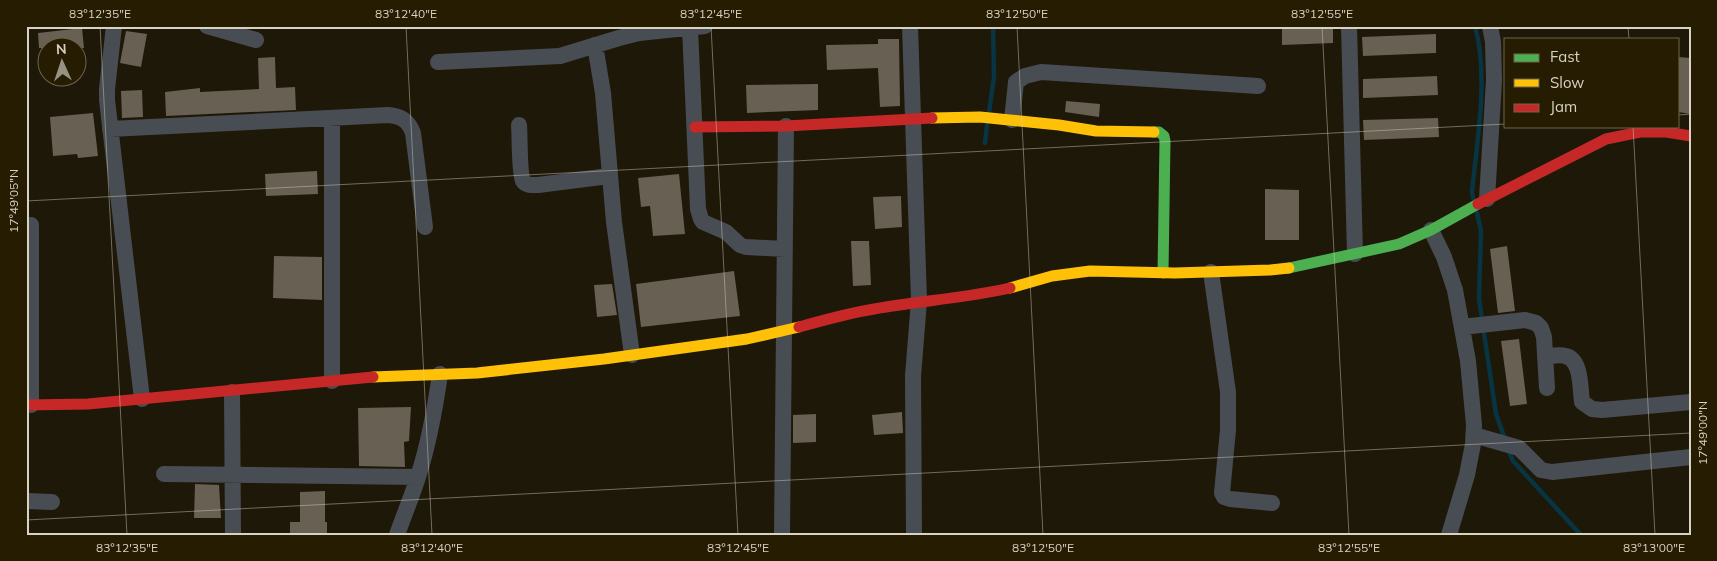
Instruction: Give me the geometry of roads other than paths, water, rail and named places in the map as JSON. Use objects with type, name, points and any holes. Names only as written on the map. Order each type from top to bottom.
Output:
[{"type":"street","points":[[114,26],[107,89],[110,129],[142,399]]},
{"type":"street","points":[[207,26],[256,40]]},
{"type":"street","points":[[910,26],[919,301],[913,376],[914,535]]},
{"type":"street","points":[[1349,26],[1355,254]]},
{"type":"street","points":[[1484,200],[1494,80],[1494,42],[1490,26]]},
{"type":"street","points":[[438,62],[552,56],[577,51],[619,38],[697,27],[696,127],[698,209],[701,219],[707,224],[726,232],[740,245],[753,248],[785,249]]},
{"type":"street","points":[[595,46],[604,93],[609,176],[632,355]]},
{"type":"street","points":[[1005,119],[1016,82],[1020,78],[1032,74],[1062,73],[1258,86]]},
{"type":"street","points":[[110,129],[396,116],[410,125],[413,133],[425,227]]},
{"type":"street","points":[[696,127],[786,126],[914,118],[980,117],[1059,125],[1096,131],[1151,130],[1162,133],[1165,141],[1163,273]]},
{"type":"street","points":[[332,118],[332,381]]},
{"type":"street","points":[[519,124],[521,172],[523,181],[528,185],[609,176]]},
{"type":"street","points":[[782,535],[786,126]]},
{"type":"street","points":[[31,225],[29,405],[88,404],[394,376],[513,370],[632,355],[738,340],[784,331],[874,308],[985,293],[1071,273],[1090,271],[1211,272],[1270,270],[1301,266],[1399,244],[1430,230],[1484,200],[1606,139],[1640,132],[1666,132],[1691,136]]},
{"type":"street","points":[[1430,230],[1444,257],[1456,290],[1476,325],[1468,361],[1474,435],[1467,475],[1449,535]]},
{"type":"street","points":[[1211,272],[1228,392],[1228,430],[1222,493],[1224,497],[1230,500],[1272,503]]},
{"type":"street","points":[[1476,325],[1526,320],[1536,323],[1541,328],[1544,337],[1548,388]]},
{"type":"street","points":[[1545,357],[1565,356],[1574,361],[1577,368],[1582,402],[1592,409],[1602,410],[1691,402]]},
{"type":"street","points":[[397,535],[418,477],[432,424],[440,374]]},
{"type":"street","points":[[232,392],[233,535]]},
{"type":"street","points":[[1474,435],[1507,444],[1526,454],[1541,470],[1552,472],[1691,457]]},
{"type":"street","points":[[164,474],[418,477]]},
{"type":"street","points":[[26,501],[52,502]]},
{"type":"waterway","points":[[989,112],[994,77],[993,26]]},
{"type":"waterway","points":[[1473,198],[1482,87],[1479,46],[1475,26]]},
{"type":"waterway","points":[[985,143],[987,125]]},
{"type":"waterway","points":[[1477,213],[1481,231],[1479,299],[1496,414],[1505,439]]},
{"type":"waterway","points":[[1508,449],[1513,461],[1581,535]]}]
